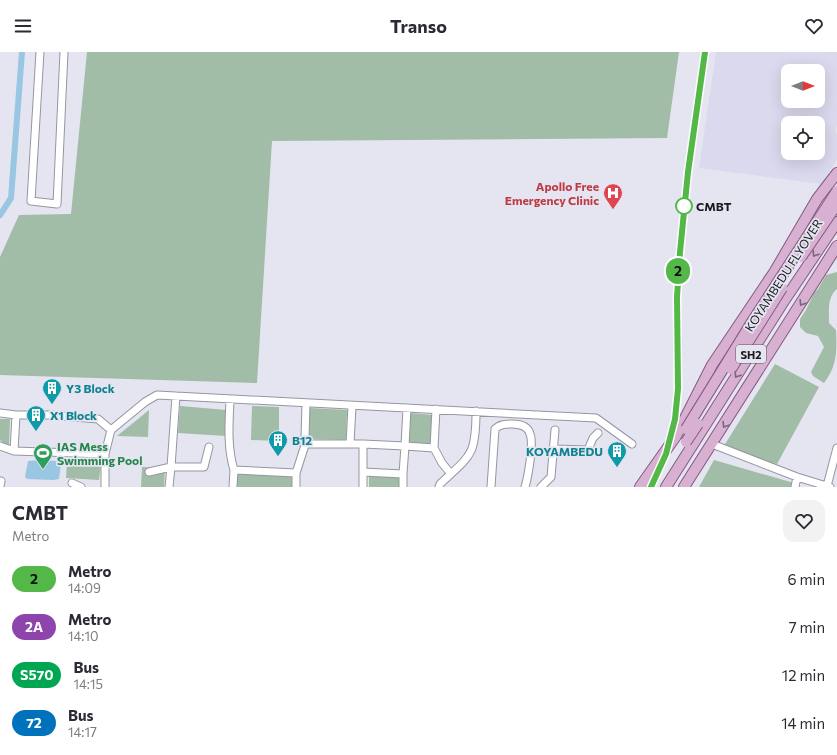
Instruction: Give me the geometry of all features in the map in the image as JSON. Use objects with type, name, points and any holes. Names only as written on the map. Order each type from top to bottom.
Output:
[{"type":"main road","name":"SH2","points":[[640,487],[676,436],[712,365],[762,288],[775,271],[817,200],[837,173]]},
{"type":"main road","name":"KOYAMBEDU FLYOVER","points":[[676,436],[682,434],[686,429],[752,322],[837,192]]},
{"type":"main road","points":[[817,200],[837,212]]},
{"type":"main road","name":"KOYAMBEDU FLYOVER","points":[[684,459],[683,448],[686,442],[796,266],[837,204]]},
{"type":"main road","name":"SH2","points":[[666,487],[784,300],[837,222]]},
{"type":"main road","points":[[684,487],[834,257],[837,246]]},
{"type":"main road","points":[[762,288],[784,300]]},
{"type":"street","points":[[40,52],[31,201],[57,204],[64,52]]},
{"type":"street","points":[[105,487],[105,454],[111,430],[145,402],[157,395],[596,418],[632,444]]},
{"type":"street","points":[[169,487],[176,396]]},
{"type":"street","points":[[230,400],[228,440],[230,457],[234,470],[233,487]]},
{"type":"street","points":[[296,487],[296,473],[306,442],[306,404]]},
{"type":"street","points":[[350,444],[352,406]]},
{"type":"street","points":[[403,487],[407,408]]},
{"type":"street","points":[[436,409],[434,448],[442,463],[451,474]]},
{"type":"street","points":[[439,487],[440,484],[469,457],[474,448],[476,436],[476,411]]},
{"type":"street","points":[[0,413],[98,419],[111,430]]},
{"type":"street","points":[[14,451],[16,415]]},
{"type":"street","points":[[491,487],[495,429],[501,425],[516,424],[527,429],[531,435],[529,473],[525,487]]},
{"type":"street","points":[[542,487],[551,477],[555,430]]},
{"type":"street","points":[[554,449],[588,450],[593,438],[598,433]]},
{"type":"street","points":[[306,442],[309,444],[363,444],[434,448]]},
{"type":"street","points":[[363,444],[363,487]]},
{"type":"street","points":[[712,444],[797,477],[828,486],[837,448]]},
{"type":"street","points":[[0,446],[14,451],[105,454]]},
{"type":"street","points":[[150,472],[171,467],[204,467],[209,447]]},
{"type":"street","points":[[234,470],[296,473]]},
{"type":"street","points":[[362,472],[403,474]]},
{"type":"street","points":[[795,487],[797,477]]},
{"type":"street","points":[[72,483],[81,487]]},
{"type":"shaded area","points":[[716,52],[837,52],[837,124],[835,131],[837,134],[837,160],[821,184],[699,168]]},
{"type":"green space","points":[[87,52],[679,52],[667,138],[272,141],[257,383],[0,375],[0,257],[19,215],[71,214]]},
{"type":"green space","points":[[837,272],[837,289],[830,300],[829,309],[829,323],[836,330],[836,352],[832,371],[824,383],[813,376],[811,372],[824,347],[818,336],[806,333],[800,327],[800,319],[826,275]]},
{"type":"green space","points":[[775,364],[819,387],[777,464],[722,449]]},
{"type":"green space","points":[[180,406],[227,410],[226,436],[178,433]]},
{"type":"green space","points":[[252,406],[279,407],[279,441],[251,440]]},
{"type":"green space","points":[[310,408],[347,410],[346,440],[309,439]]},
{"type":"green space","points":[[149,410],[148,437],[117,436]]},
{"type":"green space","points":[[410,413],[433,415],[432,443],[408,443]]},
{"type":"green space","points":[[0,419],[10,419],[9,448],[0,440]]},
{"type":"green space","points":[[714,460],[794,483],[793,487],[699,487]]},
{"type":"green space","points":[[67,461],[101,462],[99,480],[66,478]]},
{"type":"green space","points":[[142,467],[165,468],[164,487],[141,487]]},
{"type":"green space","points":[[237,472],[294,474],[293,487],[237,487]]},
{"type":"green space","points":[[369,475],[401,477],[401,487],[369,487]]},
{"type":"water","name":"IAS Mess Swimming Pool","points":[[28,461],[56,461],[61,464],[59,479],[27,479],[25,477]]},
{"type":"waterway","points":[[0,215],[11,198],[22,52]]},
{"type":"railway","points":[[651,487],[659,473],[671,439],[677,404],[680,252],[688,172],[705,52]]},
{"type":"metro line","name":"2","points":[[651,487],[659,473],[671,439],[677,404],[677,297],[683,214],[705,52]]},
{"type":"place","name":"CMBT","points":[[684,206]]},
{"type":"place","name":"Apollo Free Emergency Clinic","points":[[613,210]]},
{"type":"place","name":"Y3 Block","points":[[52,405]]},
{"type":"place","name":"X1 Block","points":[[36,432]]},
{"type":"place","name":"B12","points":[[278,457]]},
{"type":"place","name":"KOYAMBEDU","points":[[617,468]]},
{"type":"place","name":"IAS Mess Swimming Pool","points":[[43,470]]}]
